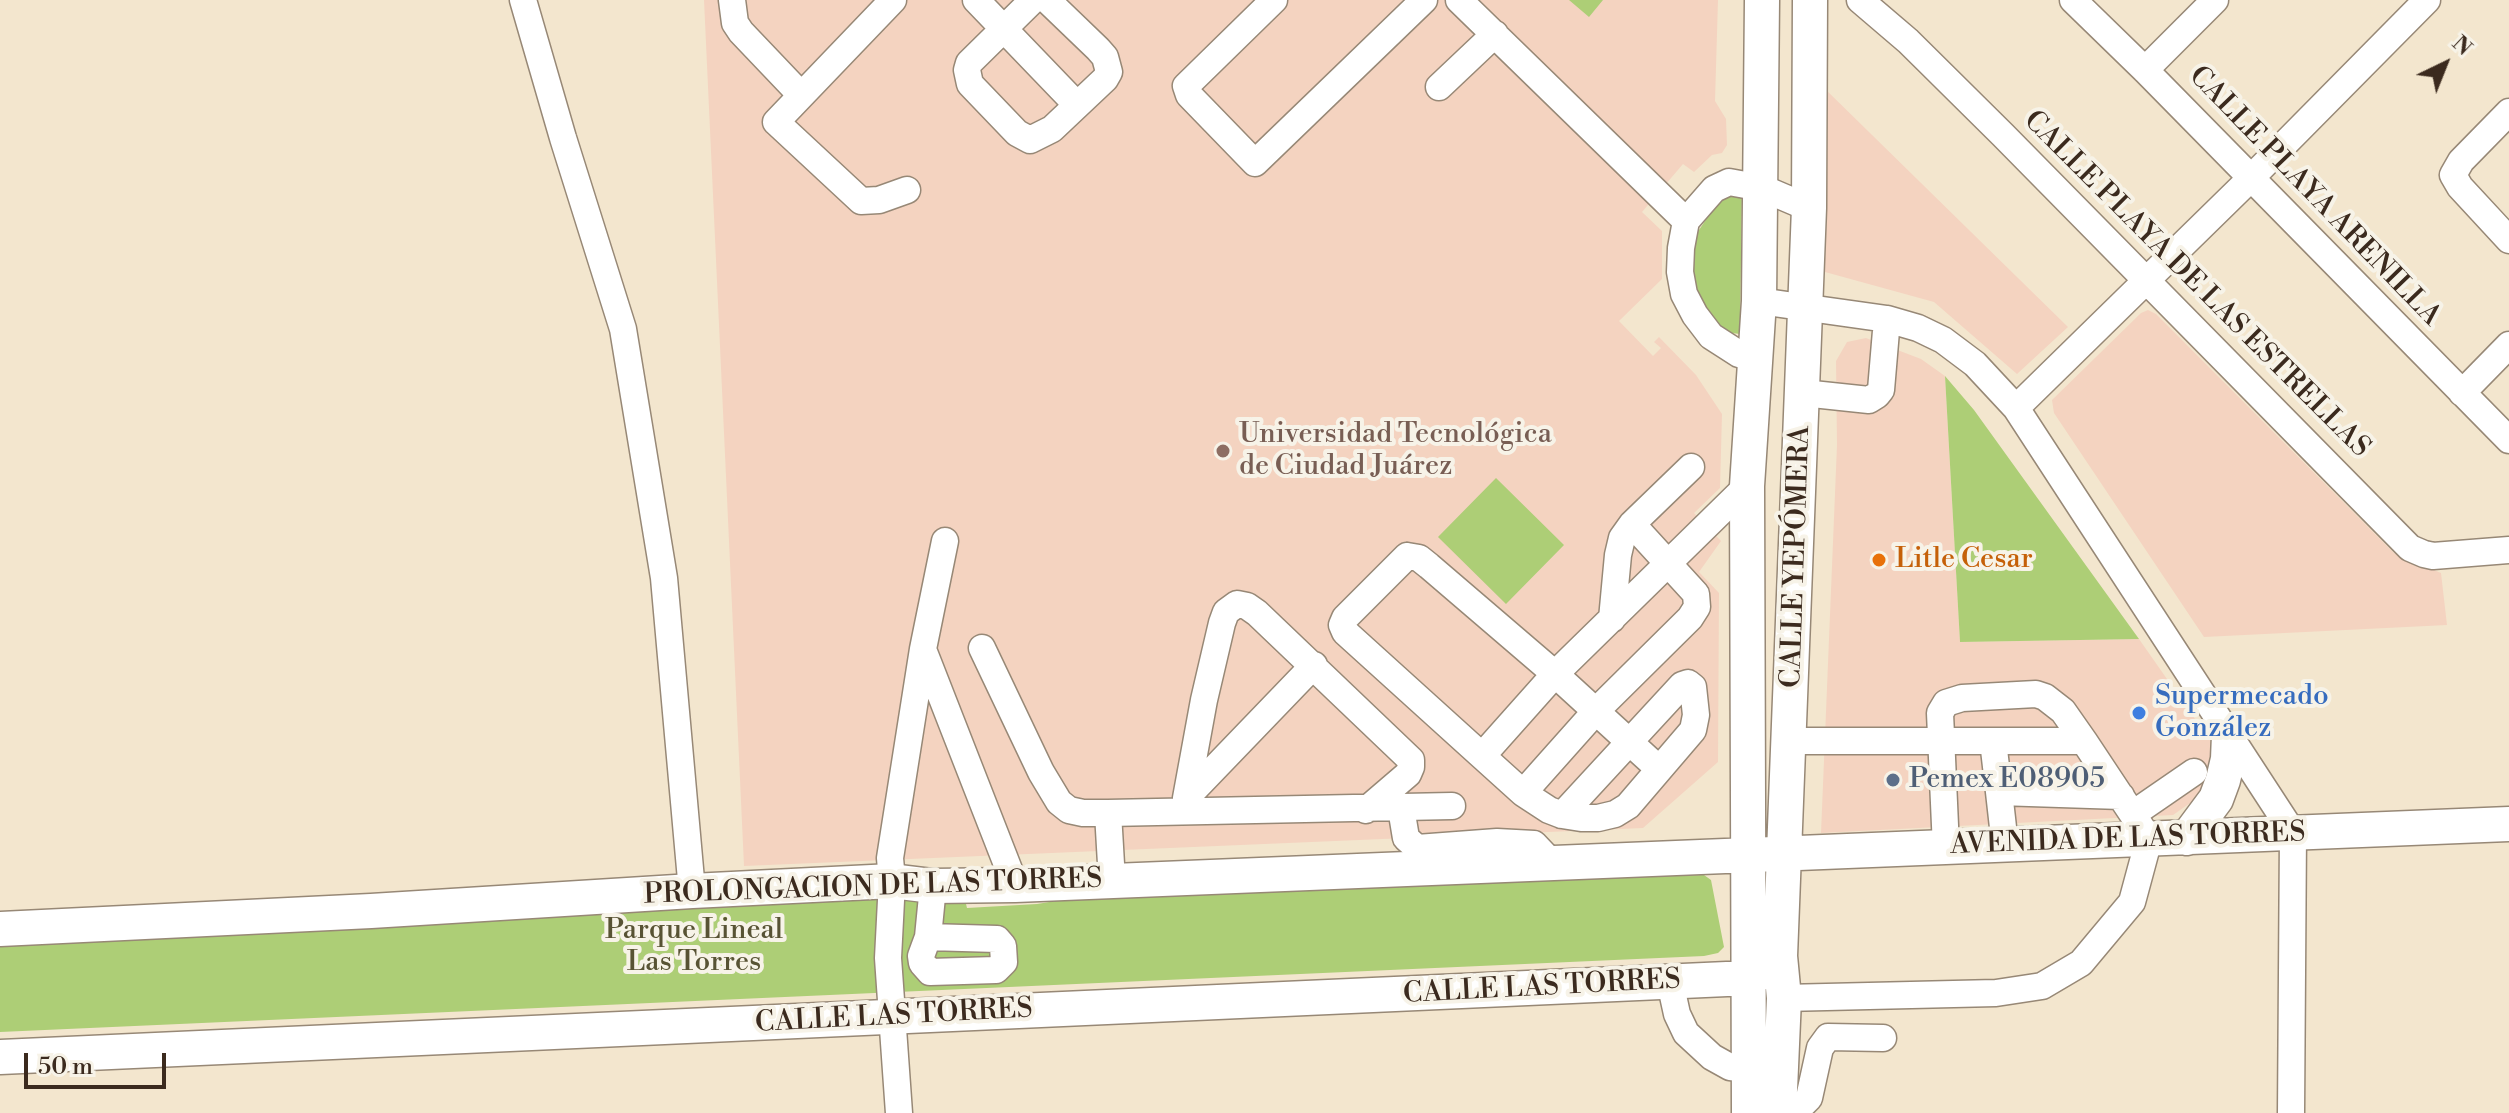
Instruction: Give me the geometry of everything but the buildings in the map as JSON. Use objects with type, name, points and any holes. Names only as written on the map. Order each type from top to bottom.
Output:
[{"type":"main road","name":"CALLE YEPÓMERA","points":[[1762,0],[1759,301],[1747,486],[1746,856],[1749,1069],[1769,1111]]},
{"type":"main road","name":"CALLE YEPÓMERA","points":[[1769,1111],[1784,998],[1780,956],[1806,309],[1810,0]]},
{"type":"main road","points":[[2187,838],[2216,799],[2228,759],[2229,735]]},
{"type":"main road","name":"AVENIDA DE LAS TORRES","points":[[1746,856],[2005,845],[2135,817],[2187,838],[2509,824]]},
{"type":"main road","name":"PROLONGACION DE LAS TORRES","points":[[0,929],[892,881],[933,886],[1015,885],[1746,856]]},
{"type":"main road","points":[[1749,978],[1767,970],[1780,956]]},
{"type":"main road","name":"CALLE LAS TORRES","points":[[0,1057],[1749,978]]},
{"type":"street","points":[[523,0],[623,329],[664,578],[692,891]]},
{"type":"street","points":[[732,0],[735,23],[741,32],[801,95]]},
{"type":"street","points":[[893,0],[776,122],[861,201],[879,200],[907,190]]},
{"type":"street","points":[[976,0],[1077,105]]},
{"type":"street","points":[[1033,0],[969,63],[967,77],[1017,133],[1030,140],[1052,129],[1109,72],[1098,49],[1047,0]]},
{"type":"street","points":[[1274,0],[1186,86],[1189,95],[1255,163],[1424,0]]},
{"type":"street","points":[[1459,0],[1686,221]]},
{"type":"street","name":"CALLE PLAYA DE LAS ESTRELLAS","points":[[1860,0],[1908,41],[2410,548],[2433,556],[2509,550]]},
{"type":"street","name":"CALLE PLAYA ARENILLA","points":[[2073,0],[2509,440]]},
{"type":"street","points":[[2145,70],[2215,0]]},
{"type":"street","points":[[2016,408],[2427,0]]},
{"type":"street","points":[[1439,87],[1495,34]]},
{"type":"street","points":[[2509,112],[2461,161],[2453,175],[2460,187],[2509,240]]},
{"type":"street","points":[[1757,360],[1739,354],[1711,336],[1684,294],[1680,260],[1686,221],[1699,204],[1722,184],[1729,182],[1762,188],[1809,208]]},
{"type":"street","points":[[1759,301],[1887,319],[1918,328],[1943,340],[1975,364],[2016,408],[2293,833],[2291,1113]]},
{"type":"street","points":[[1803,393],[1869,400],[1877,395],[1881,390],[1887,319]]},
{"type":"street","points":[[2462,393],[2509,345]]},
{"type":"street","points":[[1612,619],[1622,538],[1632,524],[1691,467]]},
{"type":"street","points":[[1482,756],[1555,674],[1747,486]]},
{"type":"street","points":[[1523,793],[1596,711],[1690,618],[1697,607],[1696,594],[1632,524]]},
{"type":"street","points":[[899,1113],[888,958],[892,881],[890,858],[923,649],[945,541]]},
{"type":"street","points":[[1562,815],[1629,741],[1682,685],[1688,683],[1693,687],[1696,722],[1693,730],[1628,806],[1615,814],[1598,818],[1562,815],[1538,805],[1345,632],[1342,625],[1352,610],[1402,559],[1413,556],[1429,566],[1555,674],[1629,741],[1659,769]]},
{"type":"street","points":[[1179,805],[1226,612],[1237,604],[1247,606],[1314,665],[1411,760],[1408,774],[1366,810]]},
{"type":"street","points":[[982,648],[1041,772],[1059,802],[1069,810],[1108,813],[1179,805],[1366,810],[1452,806]]},
{"type":"street","points":[[923,649],[1015,885]]},
{"type":"street","points":[[1179,805],[1314,665]]},
{"type":"street","points":[[1784,998],[1996,993],[2042,986],[2081,963],[2132,902],[2135,817],[2063,711],[2045,697],[2027,693],[1946,703],[1940,713],[1940,741],[1946,848]]},
{"type":"street","points":[[1790,741],[2084,741]]},
{"type":"street","points":[[1993,741],[2005,845]]},
{"type":"street","points":[[1999,792],[2135,817],[2194,772]]},
{"type":"street","points":[[1401,808],[1406,838],[1417,848],[1497,842],[1534,844],[1552,863]]},
{"type":"street","points":[[1108,813],[1112,881]]},
{"type":"street","points":[[888,958],[924,947],[933,886]]},
{"type":"street","points":[[1670,982],[1677,1014],[1686,1033],[1712,1057],[1730,1067],[1749,1069]]},
{"type":"street","points":[[1769,1111],[1800,1107],[1809,1098],[1820,1048],[1828,1037],[1883,1038]]},
{"type":"shaded area","name":"Universidad Tecnológica de Ciudad Juárez","points":[[704,0],[1718,0],[1715,101],[1726,119],[1727,145],[1722,153],[1712,155],[1694,172],[1683,164],[1642,212],[1662,231],[1662,279],[1619,321],[1653,356],[1661,348],[1654,342],[1659,337],[1696,375],[1722,414],[1720,488],[1694,513],[1721,541],[1699,572],[1719,593],[1718,762],[1643,828],[744,866]]},
{"type":"shaded area","points":[[1820,84],[2068,327],[2017,374],[1934,302],[1825,272]]},
{"type":"shaded area","points":[[2148,310],[2156,314],[2394,553],[2441,573],[2447,625],[2204,637],[2054,413],[2052,400],[2141,313]]},
{"type":"shaded area","points":[[1866,338],[1921,359],[1945,376],[1960,642],[2139,639],[2223,759],[2217,784],[2173,815],[1821,833],[1837,445],[1836,361],[1847,342]]},
{"type":"green space","points":[[1569,0],[1603,0],[1589,17]]},
{"type":"green space","points":[[1742,186],[1740,334],[1723,332],[1708,315],[1694,284],[1692,262],[1697,233],[1719,200]]},
{"type":"green space","points":[[1945,376],[1974,410],[2139,639],[1960,642]]},
{"type":"green space","points":[[1496,478],[1564,545],[1506,604],[1438,537]]},
{"type":"green space","name":"Parque Lineal Las Torres","points":[[1704,875],[1711,880],[1724,947],[1718,953],[1704,956],[0,1032],[0,936],[963,892],[967,908],[1037,904],[1135,888]]},
{"type":"place","name":"Universidad Tecnológica de Ciudad Juárez","points":[[1223,451]]},
{"type":"place","name":"Litle Cesar","points":[[1879,560]]},
{"type":"place","name":"Supermecado González","points":[[2139,713]]},
{"type":"place","name":"Pemex E08905","points":[[1893,780]]}]
